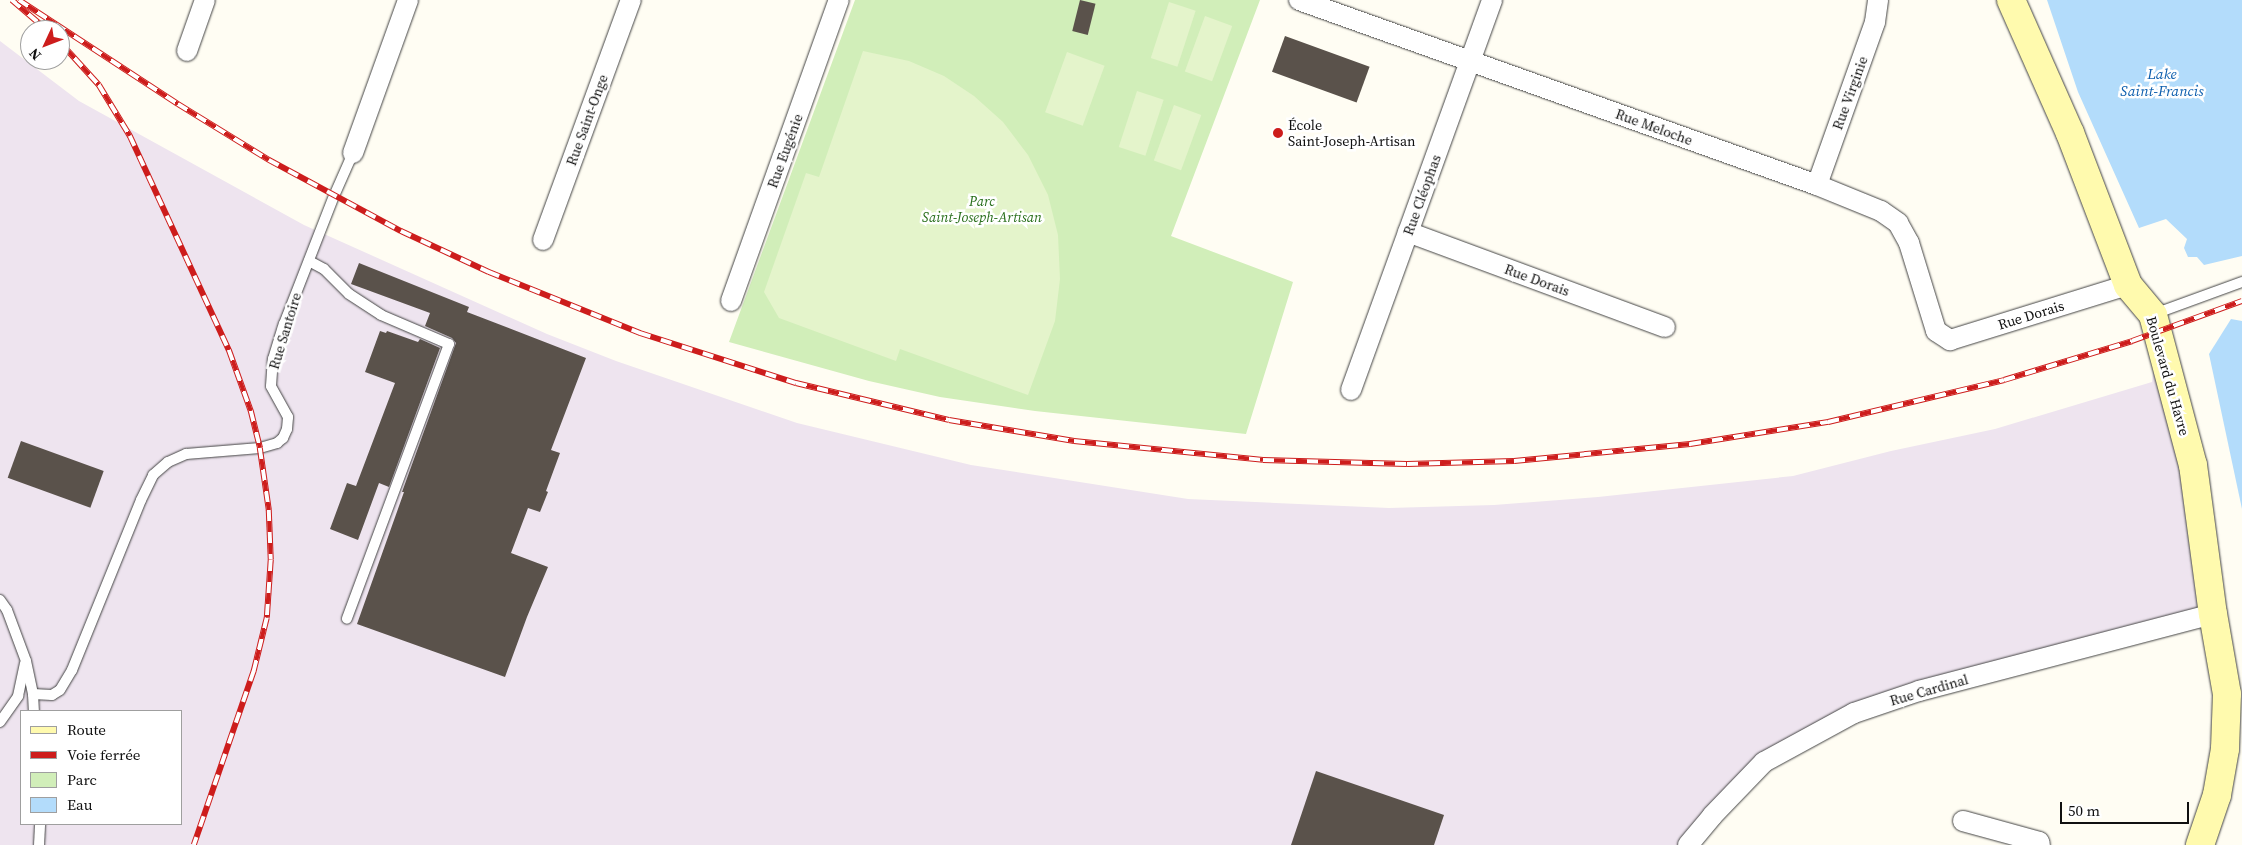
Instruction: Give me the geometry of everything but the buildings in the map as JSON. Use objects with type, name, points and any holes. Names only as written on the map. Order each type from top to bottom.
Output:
[{"type":"street","points":[[187,51],[205,0]]},
{"type":"street","name":"Rue Santoire","points":[[353,153],[408,0]]},
{"type":"street","name":"Rue Saint-Onge","points":[[543,240],[631,0]]},
{"type":"street","name":"Rue Eugénie","points":[[731,301],[839,0]]},
{"type":"street","name":"Rue Meloche","points":[[1299,0],[1817,185],[1881,211],[1898,223],[1909,243],[1936,331]]},
{"type":"street","name":"Rue Cléophas","points":[[1351,390],[1492,0]]},
{"type":"street","name":"Rue Virginie","points":[[1817,185],[1875,22],[1878,0]]},
{"type":"street","name":"Boulevard du Havre","points":[[2011,0],[2070,133],[2128,285],[2153,315],[2193,465],[2213,614],[2227,694],[2225,749],[2217,795],[2200,845]]},
{"type":"street","name":"Rue Dorais","points":[[1408,232],[1665,327]]},
{"type":"street","name":"Rue Dorais","points":[[1936,331],[1950,340],[2128,285]]},
{"type":"street","name":"Rue Cardinal","points":[[1688,845],[1712,816],[1764,762],[1854,713],[1919,691],[2213,614]]},
{"type":"street","points":[[1963,822],[2039,842],[2040,845]]},
{"type":"lane","name":"Rue Santoire","points":[[33,694],[52,695],[60,690],[72,670],[153,475],[168,462],[186,454],[260,448],[277,443],[283,438],[287,429],[288,417],[271,386],[271,376],[284,324],[334,196],[353,153]]},
{"type":"lane","points":[[309,260],[324,269],[349,294],[381,315],[449,344],[347,619]]},
{"type":"lane","points":[[2153,315],[2242,282]]},
{"type":"lane","points":[[0,600],[7,610],[26,661],[33,694],[34,710]]},
{"type":"lane","points":[[0,722],[18,696],[26,661]]},
{"type":"lane","points":[[39,845],[40,825]]},
{"type":"shaded area","points":[[0,41],[20,56],[20,70],[38,70],[79,101],[304,225],[547,334],[616,361],[797,423],[971,465],[1188,499],[1389,508],[1494,505],[1598,497],[1793,476],[1891,451],[1995,429],[2152,382],[2158,332],[2213,614],[1919,691],[1764,762],[1688,845],[0,845]]},
{"type":"green space","name":"Parc Saint-Joseph-Artisan","points":[[855,0],[1260,0],[1171,236],[1293,282],[1246,434],[1035,411],[940,397],[869,381],[729,342]]},
{"type":"green space","points":[[1169,2],[1196,11],[1177,67],[1151,58]]},
{"type":"green space","points":[[1205,16],[1232,26],[1212,81],[1185,71]]},
{"type":"green space","points":[[863,51],[909,61],[944,76],[974,96],[1003,122],[1028,155],[1048,195],[1058,235],[1060,279],[1055,321],[1028,395],[900,349],[896,361],[779,318],[764,292],[806,173],[819,177]]},
{"type":"green space","points":[[1067,52],[1105,66],[1083,126],[1045,112]]},
{"type":"green space","points":[[1137,91],[1164,100],[1145,156],[1119,147]]},
{"type":"green space","points":[[1174,105],[1201,115],[1181,170],[1154,160]]},
{"type":"water","name":"Lake Saint-Francis","points":[[2047,0],[2242,0],[2242,256],[2204,265],[2197,257],[2188,257],[2184,248],[2187,239],[2166,219],[2139,228],[2078,92]]},
{"type":"water","points":[[2231,319],[2242,321],[2242,509],[2209,354]]},
{"type":"railway","points":[[12,0],[35,20]]},
{"type":"railway","points":[[19,0],[178,104],[269,160],[401,231],[489,272],[640,333],[796,383],[949,420],[1074,441],[1263,460],[1407,464],[1514,461],[1690,444],[1828,422],[2004,380],[2132,341],[2242,301]]},
{"type":"railway","points":[[70,53],[99,85],[130,136],[229,350],[251,411],[260,448],[269,510],[271,560],[267,618],[254,671],[194,845]]},
{"type":"place","name":"École Saint-Joseph-Artisan","points":[[1278,133]]}]
